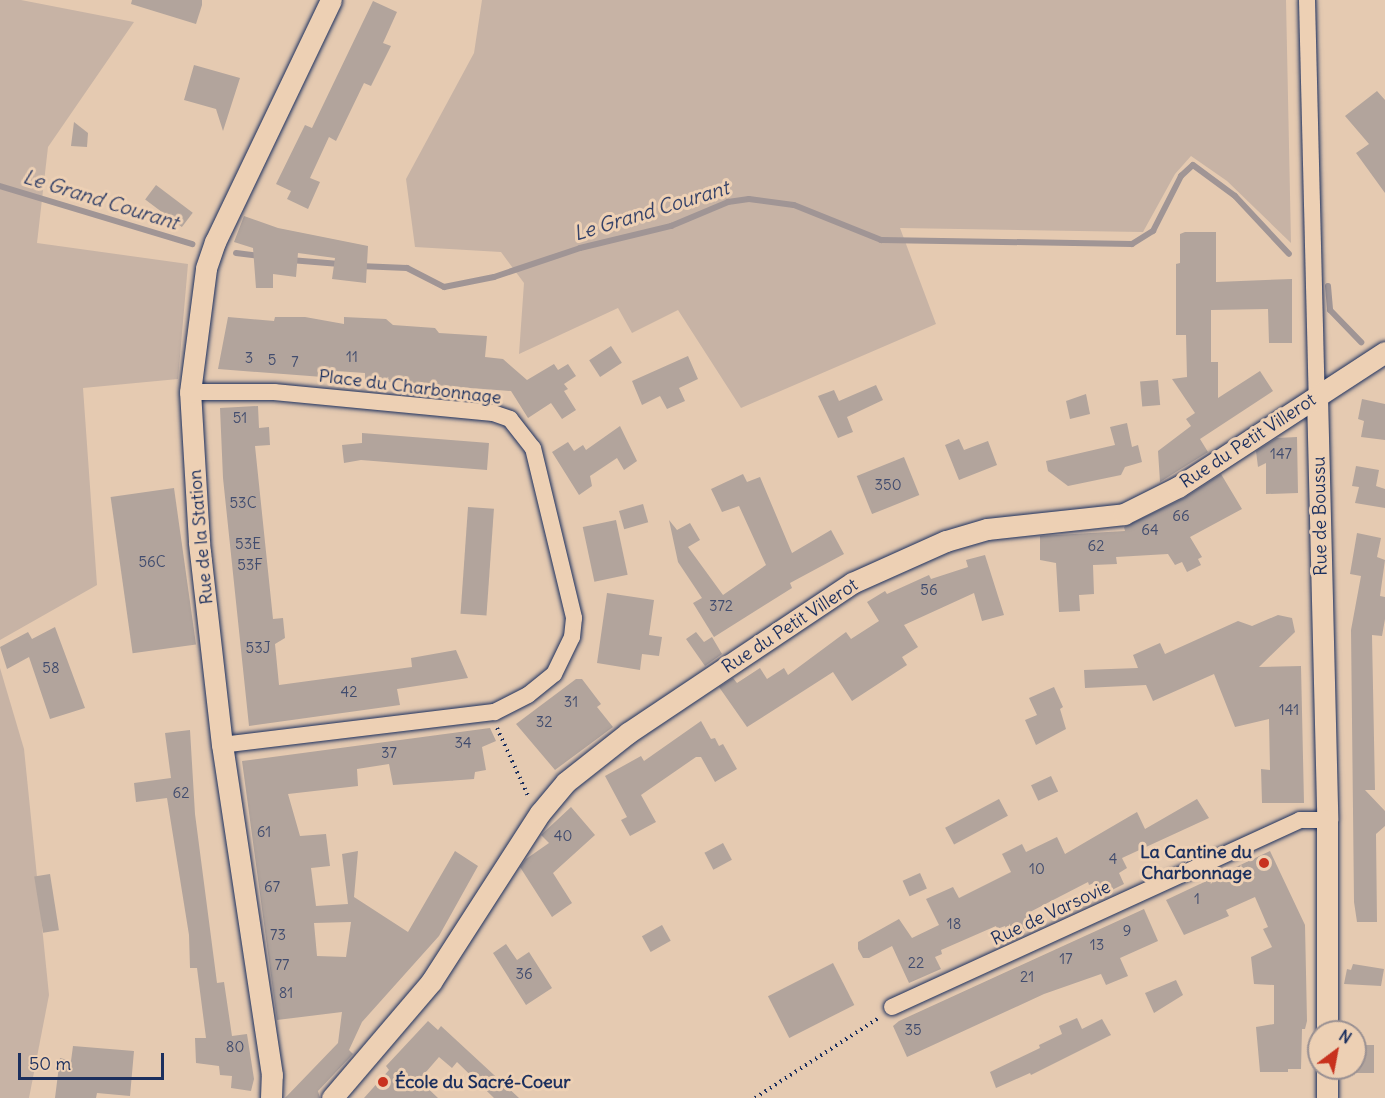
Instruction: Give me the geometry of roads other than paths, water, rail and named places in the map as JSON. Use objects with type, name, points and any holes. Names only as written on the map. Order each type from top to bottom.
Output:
[{"type":"street","name":"Rue de la Station","points":[[271,1098],[272,1075],[222,745],[199,542],[190,392],[206,268],[215,242],[331,0]]},
{"type":"street","name":"Rue de Boussu","points":[[1307,0],[1327,820],[1327,1020]]},
{"type":"street","name":"Rue du Petit Villerot","points":[[332,1098],[431,982],[540,813],[566,782],[628,733],[852,583],[946,541],[987,529],[1124,514],[1178,487],[1385,352]]},
{"type":"street","name":"Place du Charbonnage","points":[[190,392],[274,392],[493,413],[510,418],[524,433],[533,448],[573,618],[573,637],[554,674],[528,695],[494,712],[222,745]]},
{"type":"street","name":"Rue de Varsovie","points":[[892,1008],[1300,820],[1327,820]]},
{"type":"street","points":[[1327,1080],[1328,1098]]},
{"type":"waterway","name":"Le Grand Courant","points":[[359,266],[407,268],[444,287],[494,277],[580,248],[671,226],[728,202],[749,199],[794,205],[881,240],[1132,244],[1153,231],[1181,176],[1193,165],[1235,196],[1289,254]]},
{"type":"waterway","name":"Le Grand Courant","points":[[0,186],[192,244]]},
{"type":"waterway","name":"Le Grand Courant","points":[[236,253],[259,256]]},
{"type":"waterway","name":"Le Grand Courant","points":[[290,260],[340,264]]},
{"type":"waterway","points":[[1328,286],[1330,310],[1361,342]]},
{"type":"place","name":"La Cantine du Charbonnage","points":[[1264,863]]},
{"type":"place","name":"École du Sacré-Coeur","points":[[383,1082]]}]
